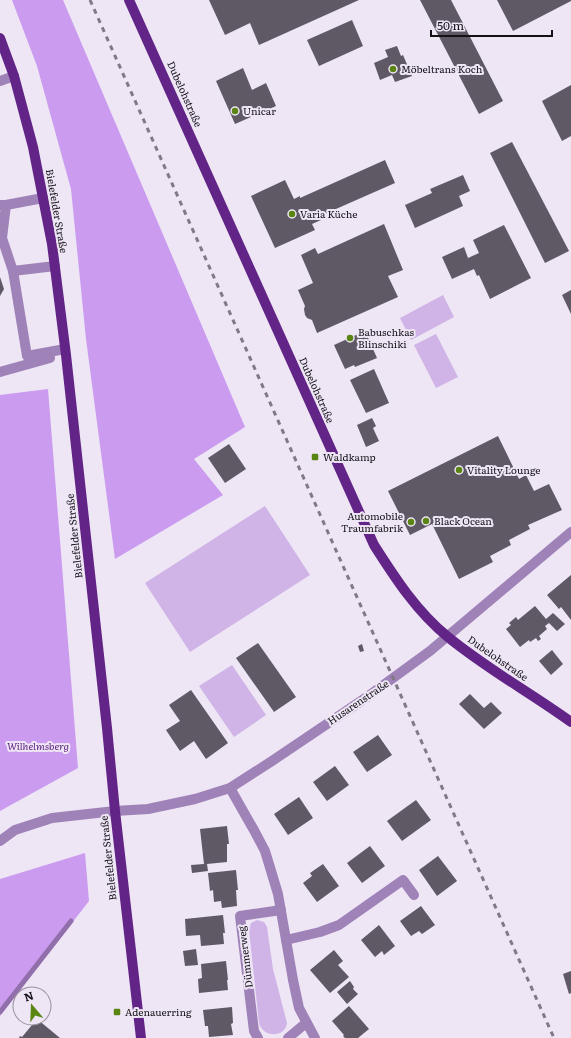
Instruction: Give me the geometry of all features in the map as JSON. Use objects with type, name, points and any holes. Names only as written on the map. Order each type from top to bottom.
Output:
[{"type":"main road","name":"Dubelohstraße","points":[[129,0],[374,545],[396,580],[426,616],[448,636],[495,672],[571,722]]},
{"type":"main road","name":"Bielefelder Straße","points":[[0,38],[3,54],[14,76],[33,147],[55,266],[66,352],[107,728],[114,811],[141,1038]]},
{"type":"street","points":[[0,81],[14,76]]},
{"type":"street","points":[[43,198],[3,205],[2,238],[13,271],[27,356],[66,352]]},
{"type":"street","points":[[13,271],[55,266]]},
{"type":"street","points":[[0,372],[66,352]]},
{"type":"street","name":"Husarenstraße","points":[[114,811],[148,809],[195,799],[230,788],[367,697],[430,652],[571,532]]},
{"type":"street","points":[[230,788],[265,851],[281,910],[299,1008],[315,1038]]},
{"type":"street","points":[[0,841],[15,830],[52,818],[114,811]]},
{"type":"street","points":[[286,940],[320,932],[339,925],[403,880],[414,895]]},
{"type":"street","name":"Dümmerweg","points":[[258,1038],[254,1031],[240,916],[281,910]]},
{"type":"street","points":[[288,1038],[306,1023]]},
{"type":"shaded area","points":[[443,295],[454,317],[411,340],[400,318]]},
{"type":"shaded area","points":[[436,334],[458,377],[436,388],[414,345]]},
{"type":"shaded area","points":[[265,506],[310,575],[190,652],[145,583]]},
{"type":"shaded area","points":[[232,665],[266,715],[234,737],[199,686]]},
{"type":"shaded area","points":[[257,920],[264,922],[267,927],[273,969],[287,1023],[285,1028],[278,1034],[269,1034],[261,1028],[259,1023],[249,930],[251,923]]},
{"type":"green space","points":[[12,0],[63,0],[245,427],[194,459],[223,495],[115,559],[86,339],[71,189],[37,66]]},
{"type":"green space","name":"Wilhelmsberg","points":[[48,389],[78,768],[0,811],[0,395]]},
{"type":"green space","points":[[85,853],[89,901],[23,986],[12,986],[12,1000],[0,1016],[0,879]]},
{"type":"building","points":[[209,0],[359,0],[259,45],[250,23],[225,35]]},
{"type":"building","points":[[420,0],[451,0],[503,101],[479,114]]},
{"type":"building","points":[[497,0],[571,0],[571,1],[513,31]]},
{"type":"building","points":[[352,20],[363,46],[319,66],[307,40]]},
{"type":"building","name":"Möbeltrans Koch","points":[[397,46],[401,56],[403,55],[412,76],[395,82],[392,75],[380,80],[374,63],[388,57],[385,50]]},
{"type":"building","points":[[243,68],[252,90],[266,83],[276,106],[235,124],[216,81]]},
{"type":"building","points":[[571,85],[571,136],[562,141],[542,101]]},
{"type":"building","points":[[512,142],[569,251],[545,263],[490,153]]},
{"type":"building","name":"Varia Küche","points":[[385,160],[395,183],[320,216],[321,220],[312,224],[315,230],[275,248],[251,196],[285,180],[294,199],[300,196],[300,198]]},
{"type":"building","points":[[463,175],[470,191],[459,196],[463,206],[415,228],[405,205],[432,193],[430,189]]},
{"type":"building","points":[[384,224],[403,270],[388,276],[398,297],[317,333],[312,320],[307,318],[305,315],[305,306],[298,290],[313,283],[301,255],[315,248],[318,254]]},
{"type":"building","points":[[504,225],[531,278],[490,299],[479,275],[477,276],[474,269],[452,279],[442,257],[464,247],[468,258],[479,253],[473,240]]},
{"type":"building","points":[[0,277],[4,289],[0,296]]},
{"type":"building","points":[[571,290],[571,314],[562,295]]},
{"type":"building","points":[[365,331],[377,358],[355,367],[354,365],[345,369],[334,345]]},
{"type":"building","points":[[374,369],[389,403],[366,413],[350,380]]},
{"type":"building","points":[[372,418],[376,426],[373,428],[379,441],[366,447],[357,425]]},
{"type":"building","points":[[498,436],[519,479],[526,475],[534,491],[549,484],[562,510],[528,525],[530,529],[509,540],[511,545],[490,556],[493,562],[459,579],[432,524],[410,535],[388,491]]},
{"type":"building","points":[[229,444],[246,469],[225,483],[208,458]]},
{"type":"building","points":[[571,575],[571,620],[561,607],[559,609],[547,595]]},
{"type":"building","points":[[535,606],[546,619],[553,613],[565,624],[557,631],[549,623],[545,626],[547,629],[539,636],[541,639],[538,641],[536,638],[530,642],[529,640],[520,647],[506,629],[511,625],[509,623],[516,617],[518,620]]},
{"type":"building","points":[[258,643],[296,697],[274,712],[236,658]]},
{"type":"building","points":[[362,644],[364,651],[360,652],[358,646]]},
{"type":"building","points":[[552,650],[563,664],[551,675],[539,661]]},
{"type":"building","points":[[191,690],[228,743],[206,759],[194,741],[180,751],[166,730],[180,721],[169,705]]},
{"type":"building","points":[[470,694],[484,708],[491,702],[502,713],[484,729],[459,704]]},
{"type":"building","points":[[378,735],[392,755],[367,772],[353,752]]},
{"type":"building","points":[[335,766],[349,785],[327,801],[313,782]]},
{"type":"building","points":[[299,797],[313,818],[288,835],[274,814]]},
{"type":"building","points":[[416,800],[431,820],[402,841],[387,821]]},
{"type":"building","points":[[227,826],[229,844],[227,844],[227,862],[207,864],[208,871],[192,873],[191,865],[204,864],[200,829]]},
{"type":"building","points":[[370,846],[385,866],[362,883],[347,863]]},
{"type":"building","points":[[438,856],[457,881],[437,896],[419,870]]},
{"type":"building","points":[[323,864],[339,886],[317,902],[303,883],[312,876],[310,873]]},
{"type":"building","points":[[236,870],[238,890],[236,890],[237,906],[222,908],[221,901],[214,902],[213,890],[210,891],[208,873]]},
{"type":"building","points":[[421,906],[435,925],[422,934],[419,931],[411,936],[400,921]]},
{"type":"building","points":[[223,915],[225,933],[223,933],[224,944],[201,946],[200,935],[186,936],[185,919]]},
{"type":"building","points":[[379,925],[395,946],[384,955],[382,951],[375,957],[361,940]]},
{"type":"building","points":[[196,949],[198,965],[185,966],[183,951]]},
{"type":"building","points":[[334,950],[343,961],[338,965],[349,977],[330,993],[310,970]]},
{"type":"building","points":[[226,961],[228,990],[199,993],[198,979],[202,978],[201,964]]},
{"type":"building","points":[[571,971],[571,993],[569,994],[563,974]]},
{"type":"building","points":[[350,981],[354,987],[353,989],[358,994],[347,1004],[337,992]]},
{"type":"building","points":[[349,1006],[369,1029],[358,1038],[345,1038],[332,1021]]},
{"type":"building","points":[[232,1007],[233,1023],[231,1024],[233,1035],[209,1037],[208,1026],[205,1026],[203,1010]]},
{"type":"building","points":[[31,1026],[45,1026],[60,1038],[19,1038],[20,1036],[22,1037]]},
{"type":"waterway","points":[[0,1012],[71,921]]},
{"type":"railway","points":[[90,0],[554,1038]]},
{"type":"place","name":"Möbeltrans Koch","points":[[393,69]]},
{"type":"place","name":"Unicar","points":[[235,111]]},
{"type":"place","name":"Varia Küche","points":[[292,214]]},
{"type":"place","name":"Babuschkas Blinschiki","points":[[350,338]]},
{"type":"place","name":"Waldkamp","points":[[315,457]]},
{"type":"place","name":"Vitality Lounge","points":[[459,470]]},
{"type":"place","name":"Black Ocean","points":[[426,521]]},
{"type":"place","name":"Automobile Traumfabrik","points":[[411,522]]},
{"type":"place","name":"Adenauerring","points":[[117,1012]]}]
